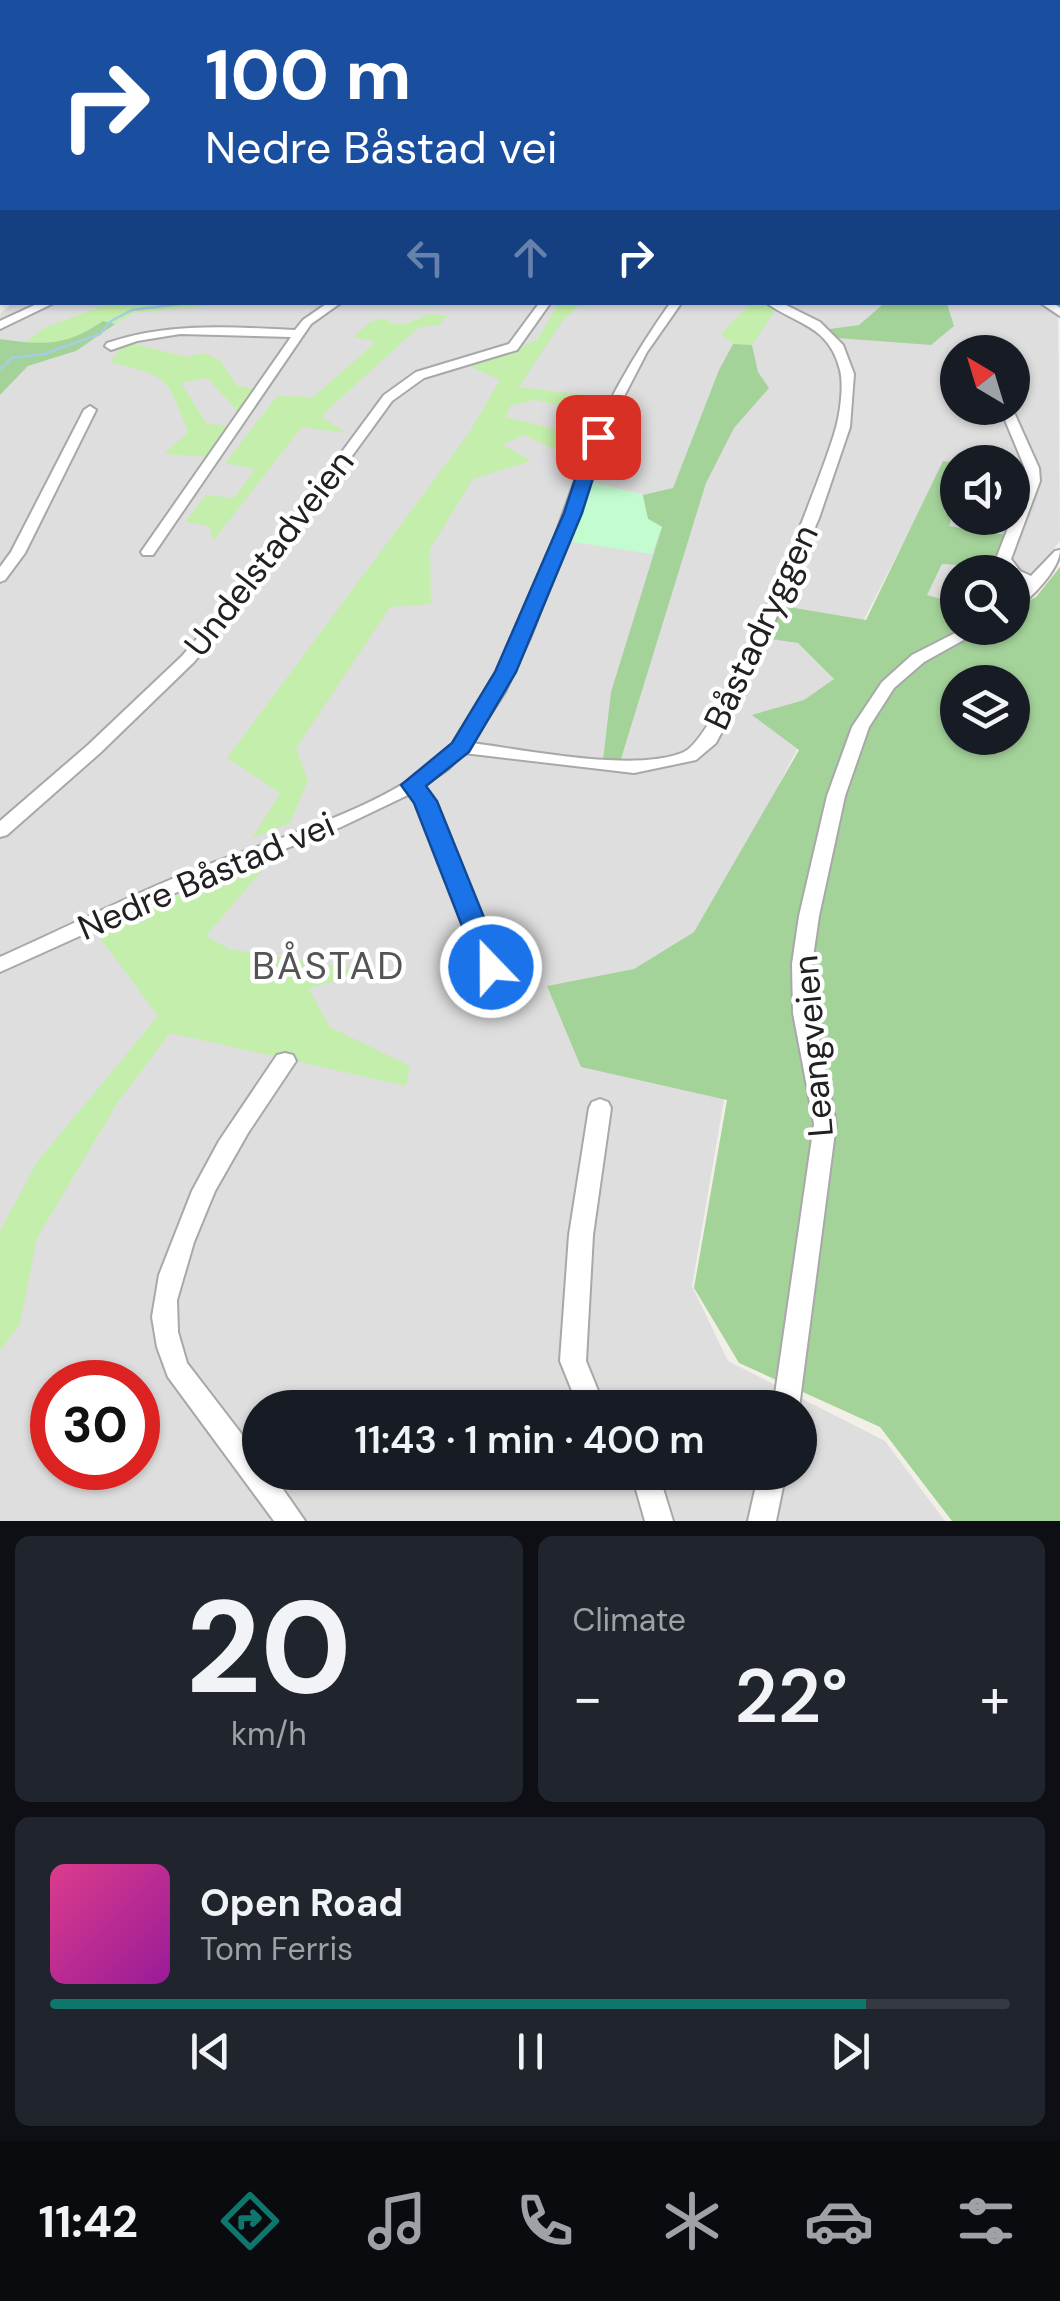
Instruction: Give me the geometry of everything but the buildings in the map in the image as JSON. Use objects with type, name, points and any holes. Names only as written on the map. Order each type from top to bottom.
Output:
[{"type":"street","points":[[0,325],[44,305]]},
{"type":"street","points":[[148,552],[313,315],[332,305]]},
{"type":"street","name":"Undelstadveien","points":[[0,831],[120,726],[188,659],[253,582],[396,390],[420,374],[512,347],[544,305]]},
{"type":"street","name":"Nedre Båstad vei","points":[[0,965],[185,881],[373,806],[412,785],[461,747],[505,672],[573,513],[612,402],[648,338],[675,305]]},
{"type":"street","name":"Båstadryggen","points":[[461,747],[634,768],[690,756],[707,743],[744,674],[812,518],[843,427],[848,374],[837,346],[816,324],[776,305]]},
{"type":"street","points":[[111,346],[144,334],[174,330],[299,334]]},
{"type":"street","points":[[0,577],[24,541],[90,410]]},
{"type":"street","points":[[1013,425],[1032,468],[1033,481],[1003,559],[1016,574],[1036,583]]},
{"type":"street","points":[[1030,588],[1060,554]]},
{"type":"street","name":"Leangveien","points":[[788,1390],[825,1124],[824,1092],[805,1018],[800,977],[804,941],[845,760],[886,686],[915,660],[944,645]]},
{"type":"street","points":[[412,785],[425,801],[491,967]]},
{"type":"street","points":[[286,1061],[220,1153],[197,1201],[171,1274],[164,1309],[167,1341],[177,1369],[291,1521]]},
{"type":"street","points":[[585,1390],[573,1361],[581,1234],[600,1108]]},
{"type":"street","points":[[650,1490],[660,1521]]},
{"type":"street","points":[[762,1521],[770,1490]]},
{"type":"shaded area","points":[[10,305],[882,305],[859,325],[830,329],[954,326],[948,305],[1058,305],[1060,541],[1030,580],[1030,555],[962,555],[1005,536],[999,535],[1030,535],[1030,445],[940,445],[940,472],[778,786],[692,1286],[728,1361],[785,1390],[242,1390],[242,1490],[817,1490],[817,1406],[885,1441],[945,1521],[0,1521],[0,395],[28,366],[73,352],[0,339],[0,314]]},
{"type":"shaded area","points":[[940,568],[940,599],[926,595]]},
{"type":"green space","points":[[105,305],[211,305],[134,313],[115,324],[103,321],[66,340],[26,342],[44,328]]},
{"type":"green space","points":[[558,305],[580,305],[563,320],[519,387],[602,397],[594,413],[534,400],[510,406],[506,417],[584,436],[577,460],[524,435],[503,445],[531,461],[473,479],[430,549],[431,604],[390,607],[296,748],[308,780],[290,823],[252,838],[280,793],[227,758],[469,433],[500,380],[471,367],[537,340]]},
{"type":"green space","points":[[749,305],[778,306],[752,345],[733,344],[721,334]]},
{"type":"green space","points":[[882,305],[948,305],[954,326],[931,345],[837,338],[829,329],[859,325]]},
{"type":"green space","points":[[429,314],[448,316],[439,325],[419,327],[321,416],[346,433],[302,427],[213,541],[209,526],[185,522],[206,495],[234,498],[255,469],[225,463],[277,396],[313,397],[376,342],[353,337],[370,322],[384,318],[401,324]]},
{"type":"green space","points":[[103,321],[115,324],[76,351],[28,366],[0,395],[0,339],[54,342],[77,336]]},
{"type":"green space","points":[[127,342],[187,357],[203,353],[220,360],[237,386],[258,389],[241,415],[207,378],[181,383],[207,424],[234,426],[211,457],[164,454],[188,432],[163,381],[144,371],[110,362]]},
{"type":"green space","points":[[733,344],[752,345],[758,372],[769,388],[734,428],[706,483],[620,762],[603,760],[611,692],[662,527],[648,519],[643,495],[673,488]]},
{"type":"green space","points":[[940,467],[940,535],[1006,535],[997,555],[940,555],[940,568],[927,595],[940,598],[940,645],[1030,645],[1030,600],[1060,567],[1060,1521],[952,1521],[880,1427],[817,1398],[817,1390],[798,1390],[739,1363],[694,1288],[727,1100],[581,1067],[547,986],[634,969],[694,932],[799,750],[752,715],[804,700],[834,679],[798,643],[764,638],[777,605],[866,620]]},
{"type":"green space","points":[[591,482],[642,494],[648,519],[662,527],[652,554],[566,541]]},
{"type":"green space","points":[[277,853],[206,936],[229,949],[368,971],[309,989],[330,1027],[410,1066],[406,1086],[170,1033],[118,1102],[37,1238],[20,1323],[0,1351],[0,1231],[37,1162],[158,1016],[95,931]]},
{"type":"waterway","points":[[0,369],[12,358],[44,354],[100,334],[111,321],[132,310],[172,305]]},
{"type":"district","name":"BÅSTAD","points":[[329,966]]},
{"type":"route","points":[[491,967],[425,801],[412,785],[461,747],[505,672],[573,513],[598,437]]}]
